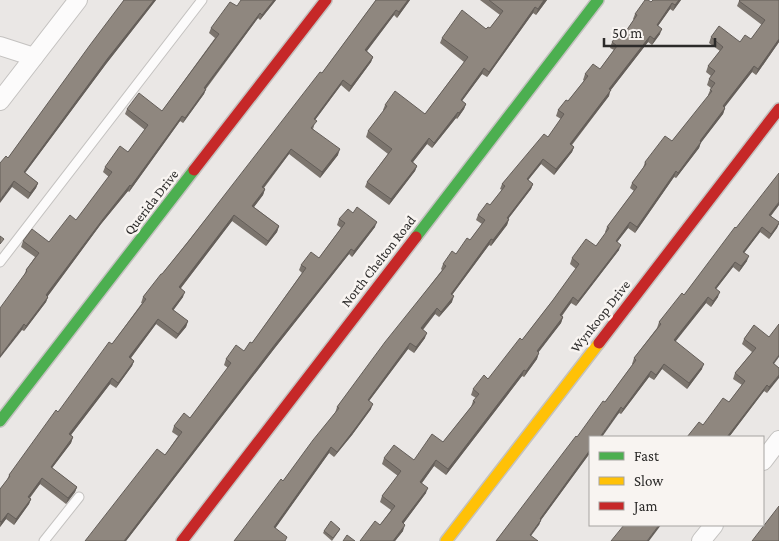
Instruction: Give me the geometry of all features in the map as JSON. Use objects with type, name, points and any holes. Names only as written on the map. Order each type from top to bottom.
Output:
[{"type":"street","points":[[0,101],[78,0]]},
{"type":"street","name":"Querida Drive","points":[[0,421],[326,0]]},
{"type":"street","name":"North Chelton Road","points":[[182,541],[598,0]]},
{"type":"street","points":[[0,46],[34,57]]},
{"type":"street","name":"Wynkoop Drive","points":[[446,541],[779,109]]},
{"type":"street","points":[[764,460],[779,440]]},
{"type":"street","points":[[701,541],[713,526]]},
{"type":"lane","points":[[0,262],[202,0]]},
{"type":"lane","points":[[44,541],[79,497]]},
{"type":"building","points":[[124,0],[154,0],[108,58],[24,172],[38,183],[30,193],[14,181],[0,200],[0,163],[6,156],[8,158]]},
{"type":"building","points":[[241,0],[274,0],[262,15],[260,13],[204,88],[206,89],[185,118],[182,116],[131,186],[103,219],[46,295],[48,297],[26,326],[24,324],[0,356],[0,308],[39,253],[23,241],[32,229],[49,242],[70,215],[76,220],[112,172],[105,167],[120,146],[128,152],[148,125],[127,109],[139,93],[162,111],[219,34],[211,28],[230,2],[237,6]]},
{"type":"building","points":[[376,0],[408,0],[399,12],[396,10],[365,50],[373,57],[351,86],[343,80],[314,119],[317,121],[311,128],[340,149],[322,172],[291,149],[262,187],[265,189],[252,206],[279,226],[268,241],[234,215],[179,287],[185,292],[172,309],[188,321],[178,334],[158,319],[129,357],[134,361],[118,383],[112,378],[69,434],[73,437],[51,467],[77,487],[68,498],[42,478],[28,497],[31,499],[16,519],[8,513],[1,522],[0,489],[9,475],[56,410],[58,412],[109,342],[112,344],[146,299],[143,297],[320,72],[322,73]]},
{"type":"building","points":[[489,0],[544,0],[538,9],[535,7],[489,72],[484,68],[461,100],[466,104],[459,113],[434,143],[429,138],[411,161],[417,166],[391,199],[367,182],[392,149],[368,131],[387,106],[385,105],[395,91],[425,114],[468,57],[442,38],[462,10],[486,29],[490,28],[503,11]]},
{"type":"building","points":[[645,0],[651,2],[653,0],[679,0],[675,5],[672,3],[657,25],[662,29],[654,39],[650,36],[609,89],[611,90],[570,144],[574,147],[556,169],[543,159],[527,179],[533,184],[507,218],[509,219],[493,240],[491,239],[451,294],[454,296],[441,312],[437,308],[421,328],[427,333],[416,347],[410,343],[368,400],[373,404],[337,452],[331,447],[274,527],[287,537],[285,541],[234,541],[281,479],[283,481],[339,408],[337,407],[385,342],[446,266],[443,264],[452,251],[456,254],[467,238],[470,240],[485,220],[478,215],[487,203],[490,205],[505,186],[502,184],[544,134],[548,137],[564,114],[558,110],[566,100],[568,101],[588,76],[585,74],[593,64],[600,69],[617,46],[612,42],[620,31],[624,34]]},
{"type":"building","points":[[740,0],[779,0],[779,39],[758,69],[754,66],[723,106],[725,108],[701,142],[678,173],[676,171],[637,227],[630,222],[616,241],[621,245],[578,301],[573,297],[560,315],[563,317],[537,351],[539,353],[526,371],[524,370],[448,469],[436,460],[420,482],[428,488],[402,522],[405,525],[393,541],[360,541],[375,521],[380,525],[395,506],[382,496],[401,471],[384,458],[394,445],[414,460],[432,434],[443,442],[475,402],[473,401],[479,394],[473,389],[484,375],[488,379],[520,338],[522,340],[579,264],[572,258],[586,239],[596,246],[609,228],[607,227],[637,187],[632,183],[646,164],[645,162],[665,136],[672,141],[712,91],[710,90],[715,83],[709,79],[715,71],[708,66],[723,47],[711,37],[719,26],[740,42],[745,35],[751,39],[765,20]]},
{"type":"building","points":[[779,173],[779,202],[769,215],[779,223],[771,234],[762,227],[743,252],[749,256],[741,266],[735,262],[715,288],[720,292],[713,301],[708,297],[674,340],[704,364],[689,383],[664,364],[656,375],[651,371],[623,409],[621,407],[601,436],[589,436],[589,451],[530,535],[538,541],[496,541],[603,401],[605,402],[636,360],[634,358],[661,324],[659,322],[682,293],[684,295]]},
{"type":"building","points":[[357,207],[377,222],[354,251],[351,249],[276,343],[124,541],[85,541],[157,449],[165,455],[182,432],[174,426],[184,413],[190,418],[231,363],[226,359],[236,345],[244,351],[250,342],[252,343],[306,268],[301,265],[311,252],[319,258],[345,223],[339,219],[348,209],[353,213]]},
{"type":"building","points":[[0,236],[4,239],[0,244]]},
{"type":"building","points":[[779,324],[779,355],[773,363],[779,368],[779,375],[769,387],[767,385],[728,436],[688,436],[699,422],[703,425],[723,398],[729,402],[745,381],[735,373],[756,348],[744,339],[754,325],[769,337]]},
{"type":"building","points":[[779,506],[779,541],[752,541]]},
{"type":"building","points":[[331,521],[340,529],[333,538],[324,531]]},
{"type":"building","points":[[623,526],[658,526],[647,541],[611,541]]},
{"type":"building","points":[[347,535],[355,541],[343,541]]},
{"type":"traffic: fast","points":[[416,237],[598,0]]},
{"type":"traffic: fast","points":[[0,421],[194,170]]},
{"type":"traffic: slow","points":[[446,541],[599,343]]},
{"type":"traffic: jam","points":[[194,170],[326,0]]},
{"type":"traffic: jam","points":[[599,343],[779,109]]},
{"type":"traffic: jam","points":[[182,541],[416,237]]}]
